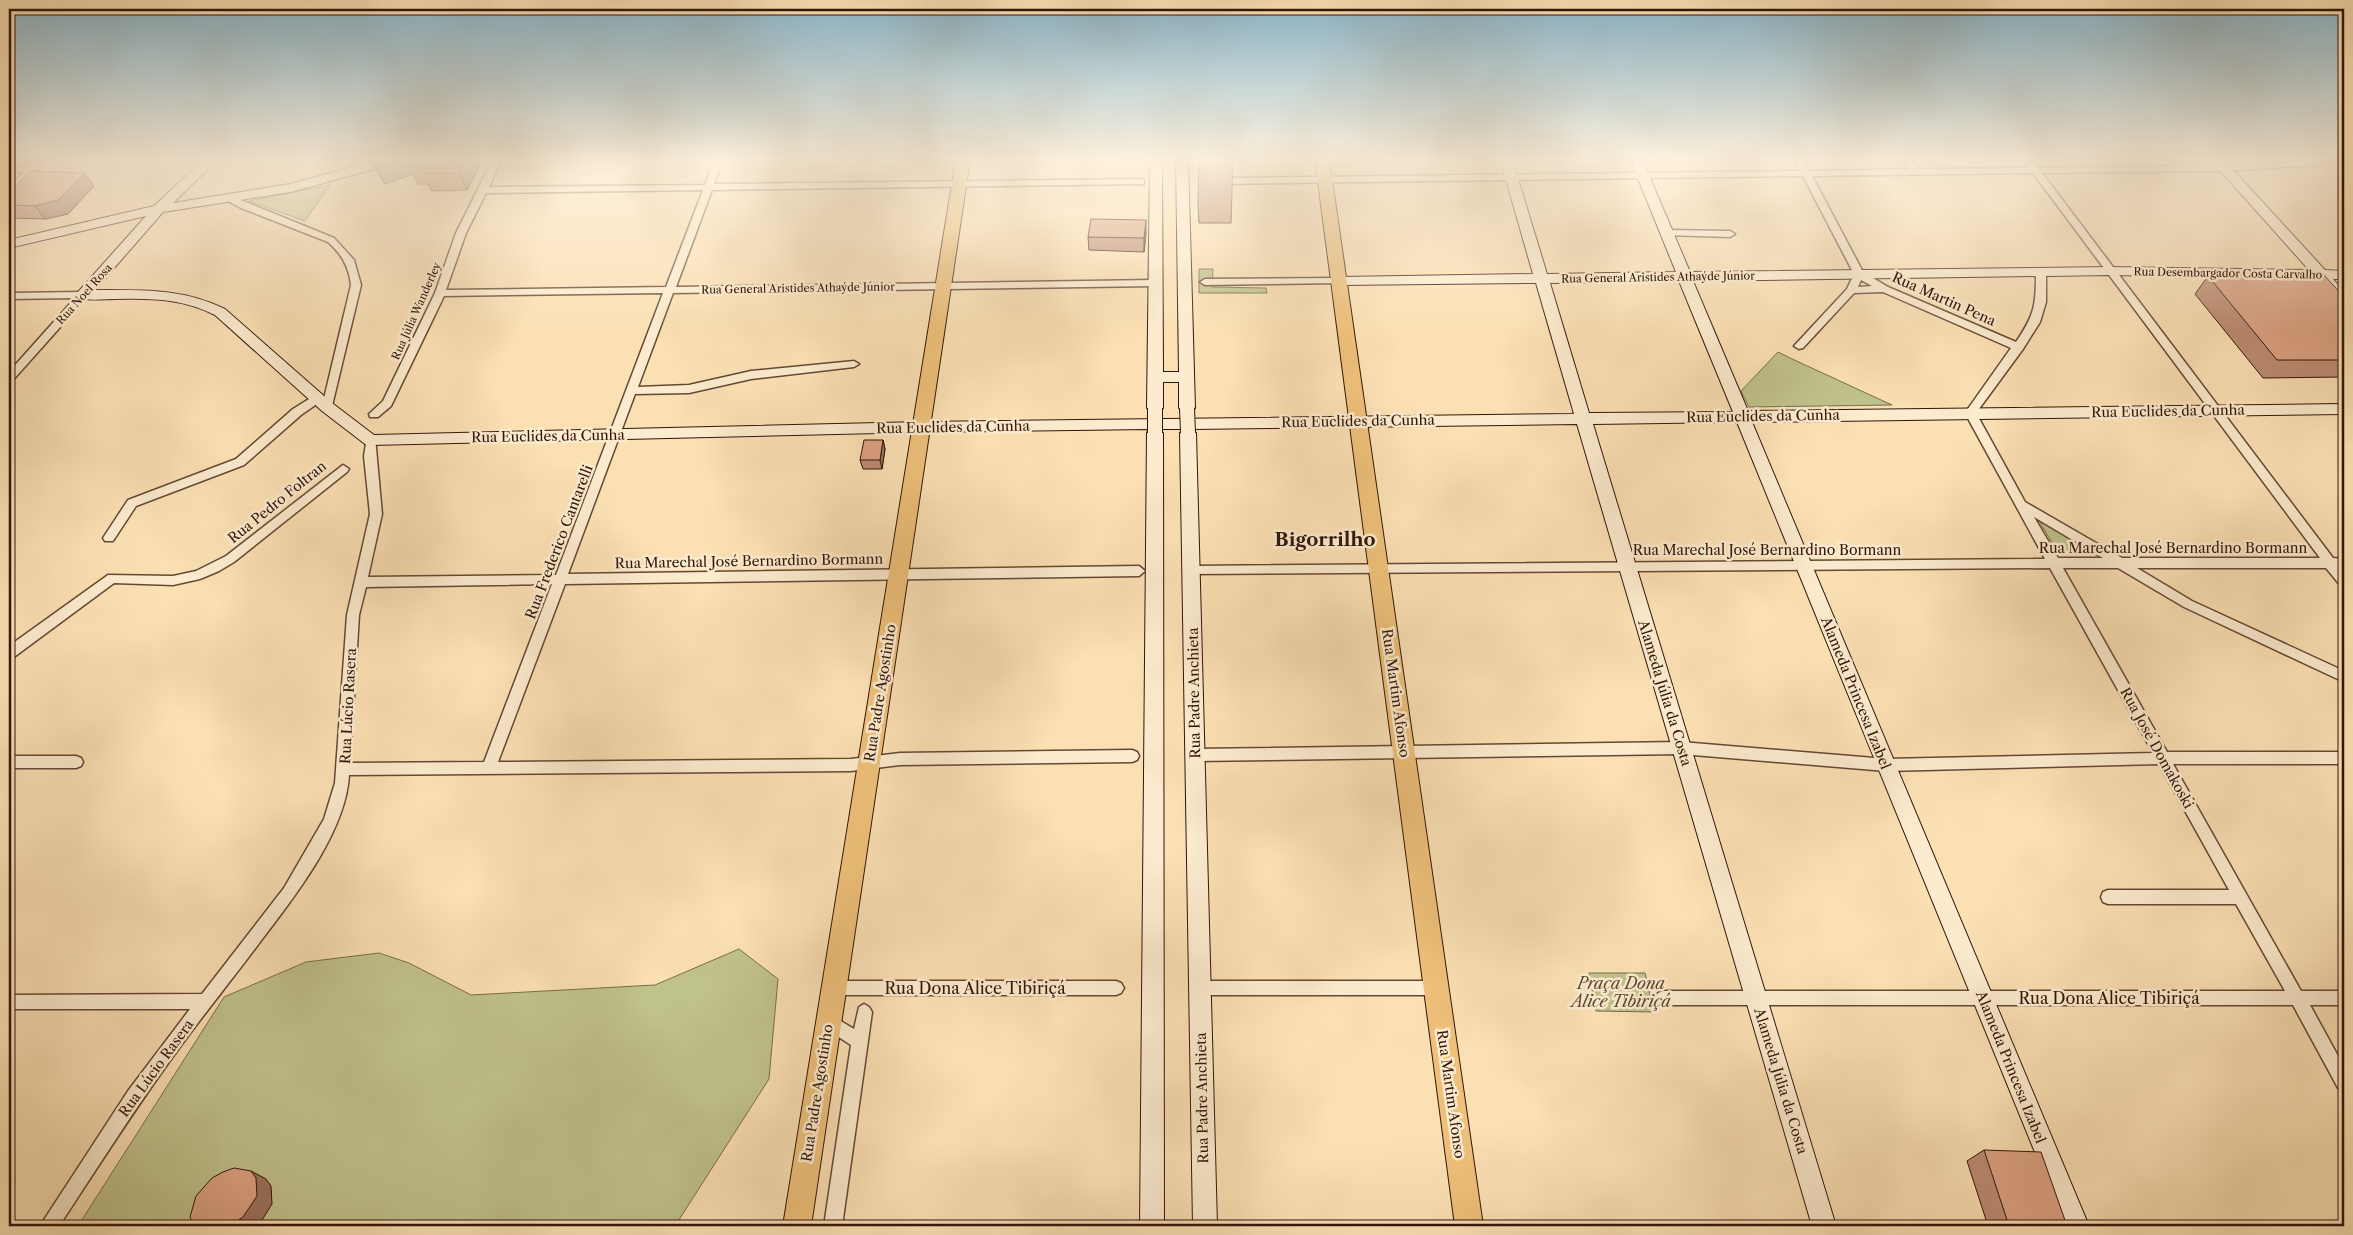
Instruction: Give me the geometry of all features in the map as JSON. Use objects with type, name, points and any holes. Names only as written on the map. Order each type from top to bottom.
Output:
[{"type":"main road","name":"Rua Padre Agostinho","points":[[797,1226],[954,217]]},
{"type":"main road","name":"Rua Martim Afonso","points":[[1330,217],[1469,1226]]},
{"type":"street","points":[[9,244],[126,217]]},
{"type":"street","name":"Rua Noel Rosa","points":[[9,378],[152,217]]},
{"type":"street","points":[[275,217],[330,240],[338,246],[350,261],[356,278],[355,291],[322,402]]},
{"type":"street","name":"Rua Júlia Wanderley","points":[[374,414],[387,403],[440,293],[461,233],[469,217]]},
{"type":"street","name":"Rua Frederico Cantarelli","points":[[490,768],[698,217]]},
{"type":"street","points":[[1152,1226],[1156,217]]},
{"type":"street","name":"Rua Padre Anchieta","points":[[1183,217],[1205,1226]]},
{"type":"street","name":"Alameda Júlia da Costa","points":[[1524,217],[1824,1226]]},
{"type":"street","name":"Alameda Princesa Izabel","points":[[1659,217],[2077,1226]]},
{"type":"street","points":[[1799,346],[1851,290],[1859,274],[1829,217]]},
{"type":"street","points":[[2070,217],[2344,582]]},
{"type":"street","points":[[2268,217],[2344,300]]},
{"type":"street","points":[[1666,233],[1730,234]]},
{"type":"street","name":"Rua General Aristides Athaýde Júnior","points":[[1205,282],[2111,271]]},
{"type":"street","name":"Rua Desembargador Costa Carvalho","points":[[2111,271],[2344,275]]},
{"type":"street","points":[[1970,413],[2019,347],[2035,322],[2039,311],[2041,272]]},
{"type":"street","name":"Rua Martin Pena","points":[[1859,274],[1884,289],[2019,347]]},
{"type":"street","name":"Rua General Aristides Athaýde Júnior","points":[[440,293],[1156,283]]},
{"type":"street","points":[[1851,290],[1884,289]]},
{"type":"street","points":[[9,296],[162,295],[179,296],[201,302],[220,312],[322,402],[371,440]]},
{"type":"street","points":[[632,391],[689,389],[751,375],[854,364]]},
{"type":"street","points":[[1155,377],[1187,377]]},
{"type":"street","points":[[109,538],[132,503],[240,462],[297,412],[322,402]]},
{"type":"street","name":"Rua Euclides da Cunha","points":[[371,440],[921,427],[2344,409]]},
{"type":"street","name":"Rua José Domakoski","points":[[1970,413],[2344,1082]]},
{"type":"street","name":"Rua Lúcio Rasera","points":[[49,1226],[134,1098],[205,1001],[270,919],[306,868],[331,820],[344,768],[353,615],[376,514],[370,456],[371,440]]},
{"type":"street","name":"Rua Pedro Foltran","points":[[9,653],[112,578],[170,582],[202,574],[230,559],[343,469]]},
{"type":"street","points":[[2021,503],[2116,563],[2217,619],[2344,677]]},
{"type":"street","name":"Rua Marechal José Bernardino Bormann","points":[[1191,570],[2054,563],[2344,563]]},
{"type":"street","name":"Rua Marechal José Bernardino Bormann","points":[[359,582],[1139,571]]},
{"type":"street","points":[[1195,755],[1682,748],[1886,765],[2163,758],[2344,758]]},
{"type":"street","points":[[344,768],[851,765],[900,759],[1132,756]]},
{"type":"street","points":[[9,762],[76,762]]},
{"type":"street","points":[[2108,897],[2241,897]]},
{"type":"street","name":"Rua Dona Alice Tibiriçá","points":[[834,988],[1116,988]]},
{"type":"street","points":[[1200,988],[1436,988]]},
{"type":"street","name":"Rua Dona Alice Tibiriçá","points":[[1663,998],[2344,998]]},
{"type":"street","points":[[9,1002],[205,1001]]},
{"type":"street","points":[[831,1224],[864,1012]]},
{"type":"street","points":[[829,1022],[860,1042]]},
{"type":"green space","points":[[293,217],[308,217],[305,221]]},
{"type":"green space","points":[[1199,269],[1213,269],[1212,287],[1266,288],[1267,293],[1199,293]]},
{"type":"green space","points":[[1778,352],[1892,405],[1749,407],[1741,391]]},
{"type":"green space","points":[[2038,519],[2093,552],[2058,553]]},
{"type":"green space","points":[[739,949],[778,979],[769,1079],[675,1226],[78,1226],[224,997],[306,962],[379,953],[409,963],[471,995],[655,985]]},
{"type":"green space","name":"Praça Dona Alice Tibiriçá","points":[[1589,973],[1645,973],[1654,1012],[1596,1011]]},
{"type":"building","points":[[1091,219],[1146,220],[1144,238],[1088,237]]},
{"type":"building","points":[[2324,275],[2344,297],[2344,360],[2277,360],[2208,276]]},
{"type":"building","points":[[864,440],[883,440],[880,460],[860,460]]},
{"type":"building","points":[[1984,1150],[2041,1152],[2067,1226],[2009,1226]]},
{"type":"building","points":[[234,1168],[251,1171],[256,1178],[257,1196],[243,1217],[229,1226],[194,1226],[190,1217],[196,1196],[212,1178]]},
{"type":"district","name":"Bigorrilho","points":[[1325,539]]}]
